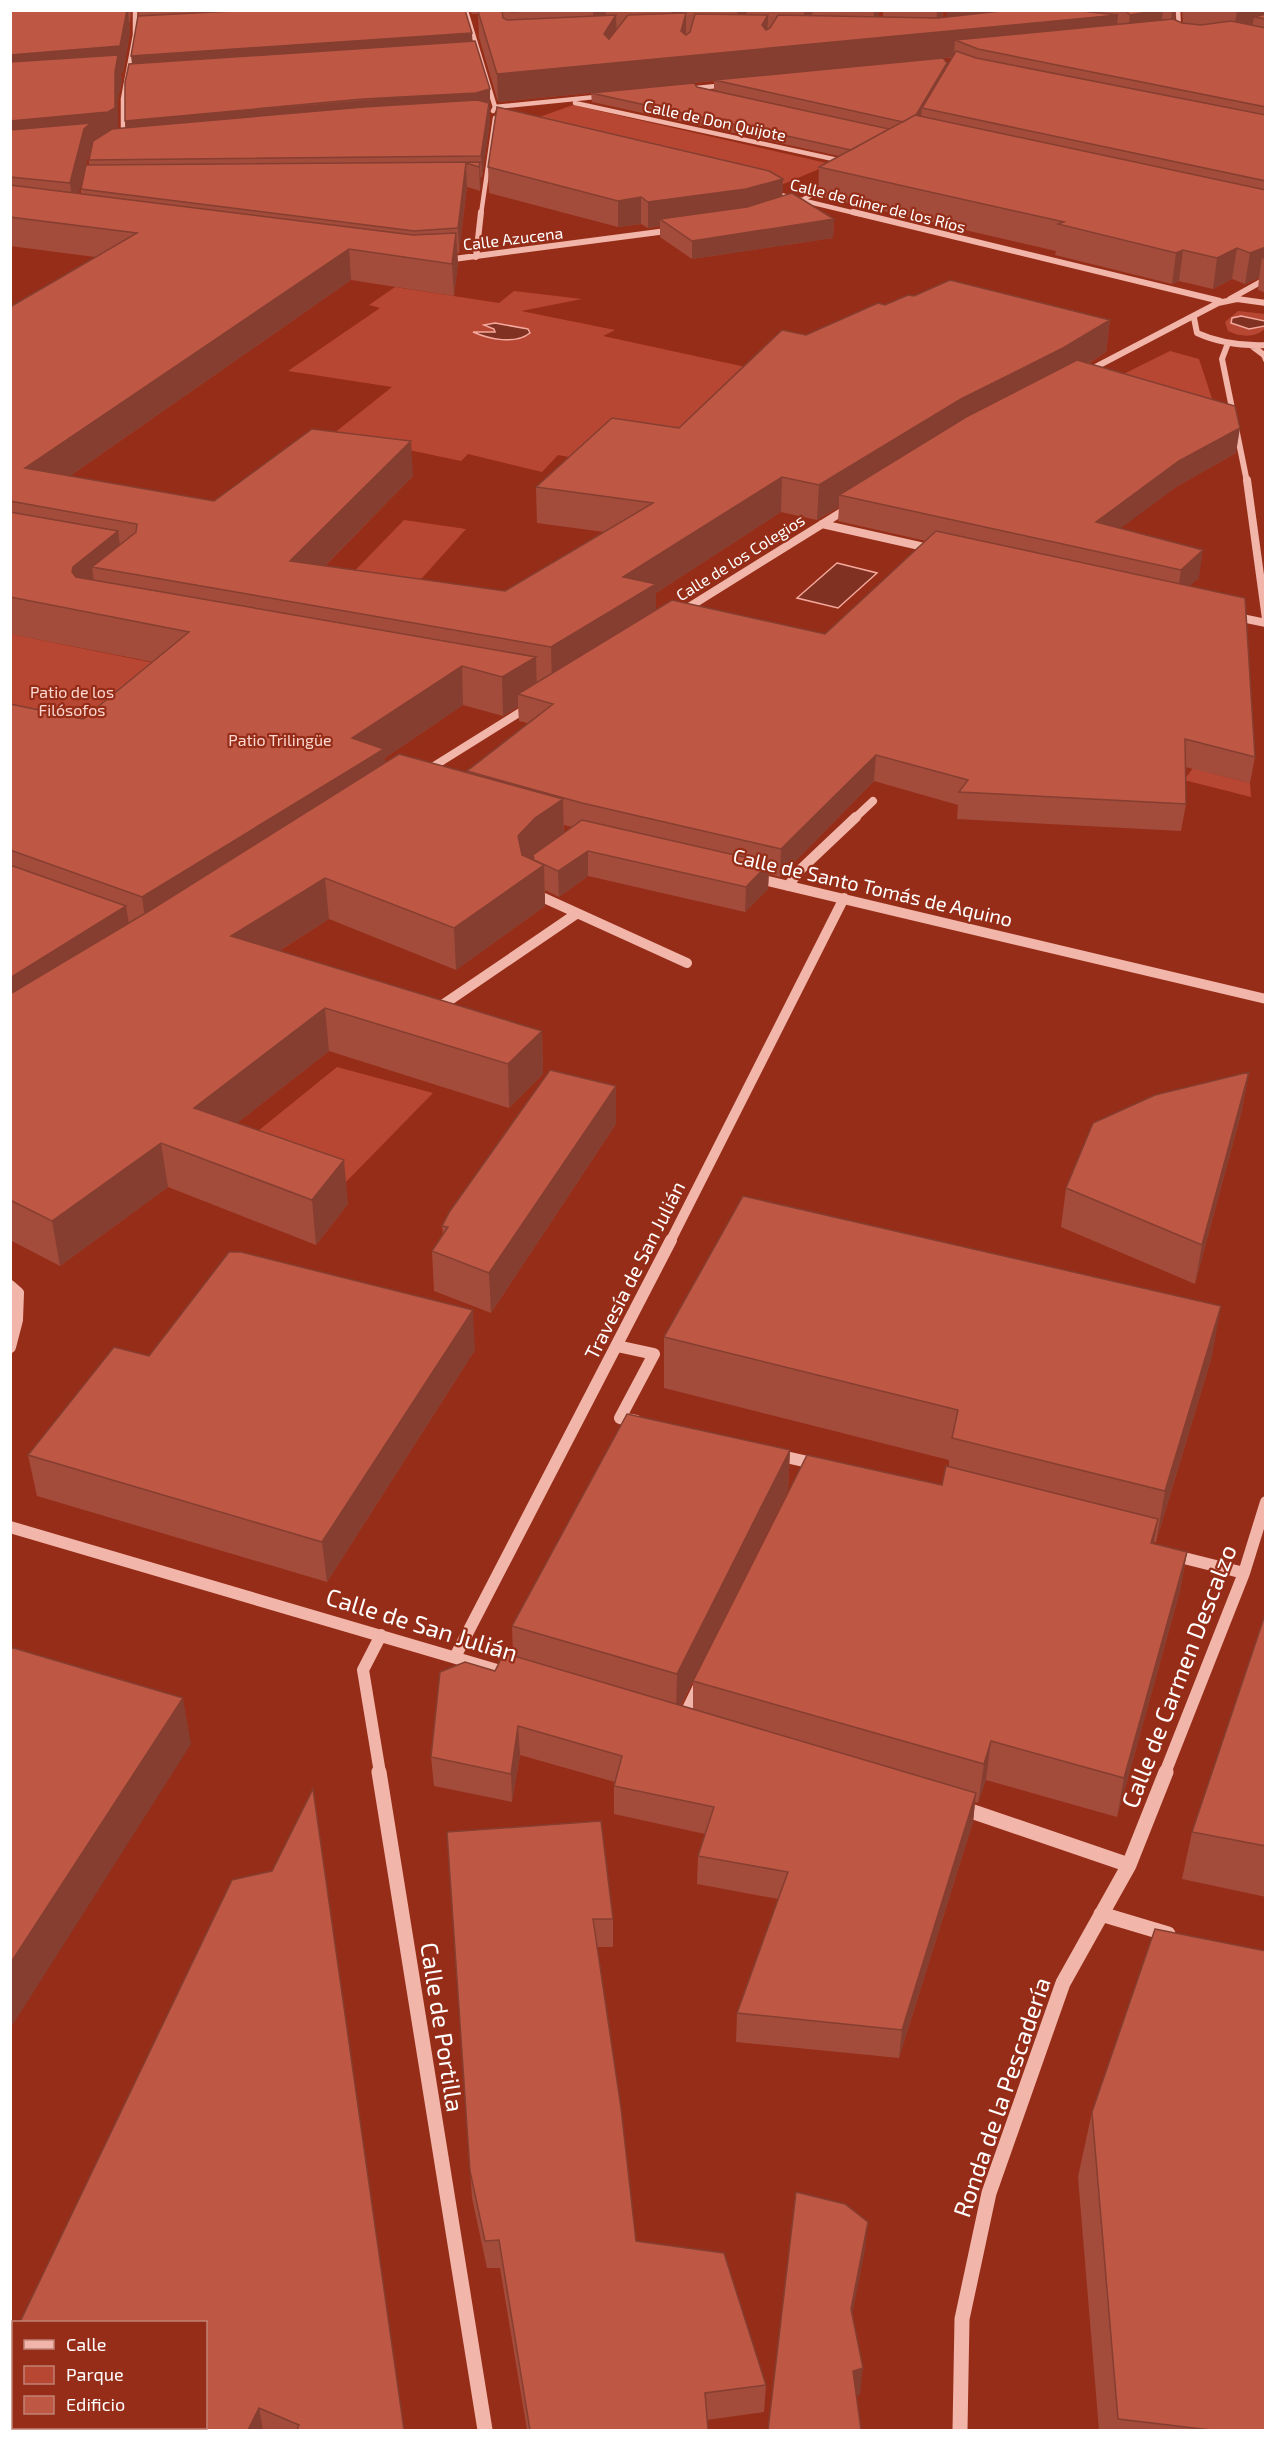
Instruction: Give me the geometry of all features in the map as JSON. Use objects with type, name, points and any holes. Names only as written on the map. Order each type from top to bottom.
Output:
[{"type":"street","points":[[128,145],[116,144],[123,138],[121,115],[126,77],[138,27],[135,10]]},
{"type":"street","points":[[442,12],[466,10],[494,109],[502,115],[488,118]]},
{"type":"street","points":[[1178,10],[1179,30]]},
{"type":"street","points":[[469,19],[480,19]]},
{"type":"street","points":[[126,27],[138,27]]},
{"type":"street","points":[[1172,31],[1188,29]]},
{"type":"street","points":[[474,33],[484,33]]},
{"type":"street","points":[[468,54],[480,53]]},
{"type":"street","points":[[115,78],[138,76]]},
{"type":"street","points":[[676,90],[734,84]]},
{"type":"street","points":[[687,88],[710,93]]},
{"type":"street","points":[[486,112],[494,109],[608,96]]},
{"type":"street","name":"Calle de Don Quijote","points":[[563,100],[856,164]]},
{"type":"street","points":[[476,256],[484,181],[495,118]]},
{"type":"street","points":[[494,126],[505,129]]},
{"type":"street","points":[[472,181],[484,181]]},
{"type":"street","points":[[788,208],[833,182]]},
{"type":"street","name":"Calle de Giner de los Ríos","points":[[766,192],[1220,301]]},
{"type":"street","name":"Calle Azucena","points":[[435,260],[676,230]]},
{"type":"street","points":[[1230,300],[1234,294],[1266,280]]},
{"type":"street","points":[[1077,377],[1194,318],[1204,309],[1220,301],[1262,302],[1259,290],[1266,280]]},
{"type":"street","points":[[1194,318],[1197,333],[1228,343],[1266,345]]},
{"type":"street","points":[[1219,613],[1266,621],[1244,457],[1222,359],[1228,343]]},
{"type":"street","points":[[1252,346],[1266,360]]},
{"type":"street","name":"Calle de los Colegios","points":[[672,618],[852,506]]},
{"type":"street","points":[[822,524],[938,550]]},
{"type":"street","points":[[423,773],[543,698]]},
{"type":"street","points":[[788,886],[801,869],[873,801]]},
{"type":"street","name":"Calle de Santo Tomás de Aquino","points":[[742,875],[1266,999]]},
{"type":"street","points":[[527,885],[528,891],[687,963]]},
{"type":"street","name":"Travesía de San Julián","points":[[454,1657],[617,1346],[844,898]]},
{"type":"street","points":[[441,1006],[576,914]]},
{"type":"street","points":[[10,1286],[18,1293],[17,1320],[10,1347]]},
{"type":"street","points":[[617,1346],[654,1354],[621,1418],[654,1426]]},
{"type":"street","points":[[766,1452],[809,1468],[834,1469]]},
{"type":"street","name":"Calle de Carmen Descalzo","points":[[1129,1865],[1244,1573],[1266,1502]]},
{"type":"street","name":"Calle de San Julián","points":[[10,1527],[522,1677]]},
{"type":"street","points":[[1164,1553],[1244,1573]]},
{"type":"street","name":"Calle de Portilla","points":[[381,1635],[363,1670],[485,2430]]},
{"type":"street","points":[[681,1724],[707,1672]]},
{"type":"street","points":[[953,1806],[1129,1865]]},
{"type":"street","name":"Ronda de la Pescadería","points":[[960,2430],[963,2319],[989,2193],[1063,1983],[1129,1865]]},
{"type":"street","points":[[1101,1914],[1178,1936]]},
{"type":"green space","points":[[573,105],[831,164],[781,185],[520,124]]},
{"type":"green space","points":[[395,287],[499,303],[514,291],[582,299],[521,311],[615,330],[603,336],[787,376],[730,413],[601,463],[558,455],[542,472],[468,454],[461,461],[333,434],[392,387],[288,371],[380,308],[369,305]]},
{"type":"green space","points":[[1238,311],[1265,314],[1265,329],[1247,336],[1228,331],[1225,322]]},
{"type":"green space","points":[[1170,351],[1199,359],[1222,429],[1091,390]]},
{"type":"green space","points":[[404,520],[466,529],[405,597],[339,587]]},
{"type":"green space","name":"Patio de los Filósofos","points":[[11,634],[194,671],[89,758],[11,741]]},
{"type":"green space","points":[[1205,752],[1210,773],[1250,783],[1251,797],[1184,780]]},
{"type":"green space","points":[[337,1067],[433,1093],[343,1185],[237,1148]]},
{"type":"shaded area","points":[[1241,316],[1265,321],[1265,326],[1249,329],[1231,323],[1232,318]]},
{"type":"shaded area","points":[[495,323],[528,329],[530,333],[510,340],[494,339],[473,332],[495,332],[494,329],[484,325]]},
{"type":"shaded area","points":[[837,563],[877,573],[838,608],[797,598]]},
{"type":"building","points":[[10,10],[127,10],[120,46],[10,55]]},
{"type":"building","points":[[252,10],[465,10],[472,33],[131,56],[138,16]]},
{"type":"building","points":[[502,10],[503,18],[507,20],[616,15],[604,34],[609,39],[628,15],[686,13],[681,31],[686,35],[690,32],[695,14],[768,15],[762,25],[766,30],[770,28],[778,15],[938,18],[1010,10],[1072,10],[1118,15],[497,74],[478,11]]},
{"type":"building","points":[[511,10],[539,10],[511,12]]},
{"type":"building","points":[[1125,10],[1159,10],[1130,15]]},
{"type":"building","points":[[1266,14],[1266,19],[1254,17]]},
{"type":"building","points":[[1173,19],[1182,23],[1201,25],[1231,21],[1266,28],[1266,107],[978,49],[955,40]]},
{"type":"building","points":[[475,41],[490,89],[476,93],[363,99],[125,121],[125,82],[129,64]]},
{"type":"building","points":[[956,51],[976,58],[1266,115],[1266,181],[922,108]]},
{"type":"building","points":[[118,55],[115,72],[115,108],[108,112],[10,121],[10,62]]},
{"type":"building","points":[[943,58],[947,63],[916,115],[903,122],[714,80]]},
{"type":"building","points":[[694,83],[697,87],[889,129],[851,150],[591,93]]},
{"type":"building","points":[[477,100],[489,103],[481,156],[89,160],[93,141],[112,129],[364,107]]},
{"type":"building","points":[[497,107],[769,171],[783,179],[746,189],[648,202],[641,197],[618,201],[488,167]]},
{"type":"building","points":[[915,115],[1266,190],[1266,247],[1250,253],[1237,248],[1217,258],[1183,250],[1176,253],[1058,224],[1064,222],[819,167]]},
{"type":"building","points":[[91,123],[84,129],[70,183],[10,177],[10,130]]},
{"type":"building","points":[[480,162],[479,167],[466,163],[458,228],[414,231],[81,189],[86,165]]},
{"type":"building","points":[[10,185],[413,235],[456,233],[452,264],[349,249],[25,468],[214,501],[312,429],[411,441],[290,561],[505,591],[653,503],[536,487],[612,418],[679,428],[782,330],[806,335],[878,303],[885,305],[908,295],[914,296],[950,280],[1110,320],[1063,348],[961,399],[819,485],[782,477],[623,577],[656,584],[551,647],[92,567],[136,532],[137,524],[10,501],[10,307],[137,233],[10,217]]},
{"type":"building","points":[[792,193],[834,219],[692,241],[660,219],[747,207]]},
{"type":"building","points":[[1077,360],[1235,406],[1240,428],[1179,461],[1096,522],[1203,550],[1181,570],[839,495],[966,417]]},
{"type":"building","points":[[10,512],[118,531],[73,567],[72,572],[76,577],[536,657],[502,677],[462,666],[352,738],[384,749],[142,897],[10,850],[10,704],[83,719],[189,632],[10,597]]},
{"type":"building","points":[[936,531],[1245,598],[1255,757],[1185,739],[1186,804],[959,792],[968,780],[876,755],[781,849],[582,803],[467,771],[553,704],[518,694],[672,600],[825,634]]},
{"type":"building","points":[[399,754],[563,799],[535,818],[518,836],[522,855],[544,865],[454,928],[325,878],[231,936],[542,1031],[508,1064],[325,1008],[194,1108],[344,1160],[312,1200],[161,1143],[52,1221],[10,1200],[10,994],[149,911]]},
{"type":"building","points":[[582,820],[769,863],[746,887],[588,851],[558,871],[534,860],[533,855]]},
{"type":"building","points":[[10,865],[126,906],[10,978]]},
{"type":"building","points":[[550,1070],[616,1086],[489,1273],[432,1251],[448,1227],[442,1226],[450,1211]]},
{"type":"building","points":[[1249,1072],[1202,1245],[1066,1188],[1093,1123],[1155,1095]]},
{"type":"building","points":[[743,1196],[1221,1306],[1165,1491],[952,1438],[958,1410],[664,1337]]},
{"type":"building","points":[[229,1252],[241,1252],[473,1310],[322,1542],[28,1455],[114,1347],[149,1356]]},
{"type":"building","points":[[627,1414],[790,1450],[677,1674],[512,1626]]},
{"type":"building","points":[[807,1455],[942,1485],[946,1466],[1158,1519],[1151,1543],[1187,1552],[1124,1778],[991,1741],[984,1764],[693,1681]]},
{"type":"building","points":[[1266,1612],[1266,1846],[1192,1832]]},
{"type":"building","points":[[10,1647],[183,1698],[10,1964]]},
{"type":"building","points":[[504,1653],[976,1793],[902,2030],[737,2013],[788,1872],[698,1856],[714,1807],[614,1786],[622,1756],[518,1726],[511,1774],[431,1757],[440,1672],[465,1662],[495,1671]]},
{"type":"building","points":[[313,1789],[404,2430],[297,2430],[299,2425],[259,2408],[248,2430],[10,2430],[10,2342],[12,2339],[12,2429],[207,2429],[207,2321],[20,2321],[232,1880],[272,1871]]},
{"type":"building","points":[[601,1821],[613,1919],[593,1919],[621,2108],[636,2241],[724,2253],[766,2385],[705,2393],[708,2430],[530,2430],[499,2240],[485,2241],[470,2171],[447,1832]]},
{"type":"building","points":[[1155,1929],[1266,1951],[1266,2430],[1211,2430],[1118,2419],[1092,2112]]},
{"type":"building","points":[[796,2192],[845,2204],[868,2222],[851,2309],[863,2368],[853,2371],[861,2430],[768,2430]]},
{"type":"park label","name":"Patio Trilingüe","points":[[280,739]]}]
